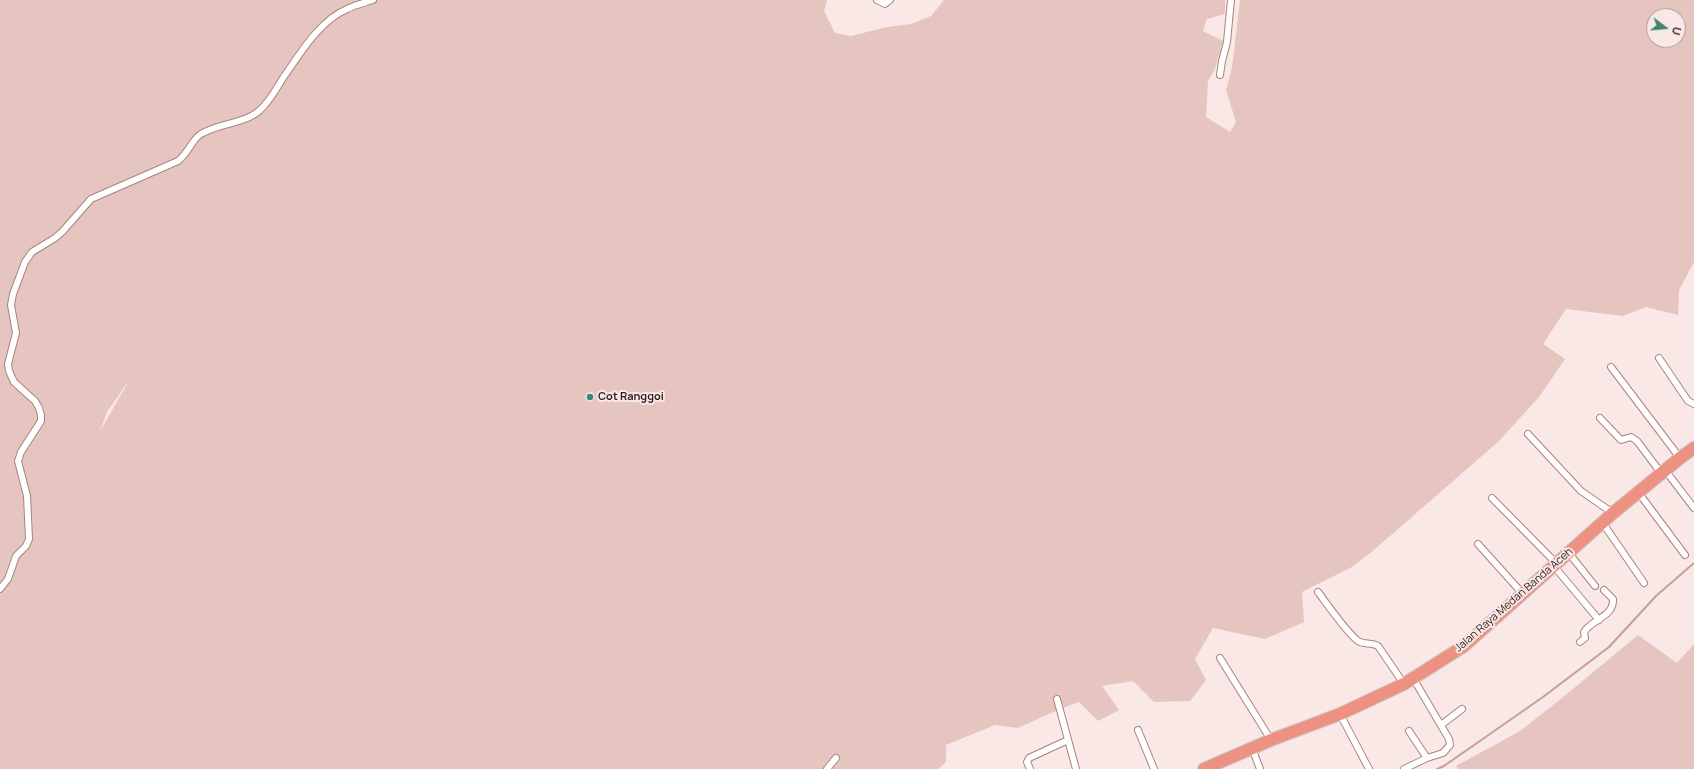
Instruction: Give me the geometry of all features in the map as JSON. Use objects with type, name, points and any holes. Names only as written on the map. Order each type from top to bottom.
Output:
[{"type":"highway","name":"Jalan Raya Medan Banda Aceh","points":[[1204,769],[1271,740],[1340,714],[1409,681],[1464,646],[1602,522],[1694,448]]},
{"type":"street","points":[[0,589],[8,579],[16,556],[26,546],[29,539],[27,496],[18,461],[21,452],[41,421],[41,415],[35,401],[14,382],[8,371],[8,364],[15,338],[12,300],[28,256],[38,247],[55,238],[62,232],[91,199],[178,161],[187,153],[202,133],[250,117],[260,111],[297,59],[326,23],[346,9],[372,0]]},
{"type":"street","points":[[877,0],[885,4],[890,0]]},
{"type":"street","points":[[1220,75],[1227,42],[1231,0]]},
{"type":"street","points":[[1659,358],[1688,401],[1694,404]]},
{"type":"street","points":[[1611,367],[1680,458]]},
{"type":"street","points":[[1600,418],[1621,440],[1631,437],[1637,442],[1694,508]]},
{"type":"street","points":[[1528,434],[1581,491],[1613,513]]},
{"type":"street","points":[[1638,492],[1685,555]]},
{"type":"street","points":[[1492,498],[1554,564],[1599,620]]},
{"type":"street","points":[[1602,522],[1644,583]]},
{"type":"street","points":[[1478,544],[1522,593]]},
{"type":"street","points":[[1568,552],[1595,586]]},
{"type":"street","points":[[1580,642],[1585,638],[1585,630],[1611,609],[1613,603],[1612,597],[1604,590]]},
{"type":"street","points":[[1318,592],[1354,638],[1363,643],[1373,643],[1378,646],[1409,681],[1441,725],[1449,739],[1450,744],[1443,753],[1427,758],[1404,769]]},
{"type":"street","points":[[1220,658],[1271,740]]},
{"type":"street","points":[[1057,699],[1076,769]]},
{"type":"street","points":[[1441,725],[1462,709]]},
{"type":"street","points":[[1340,714],[1369,769]]},
{"type":"street","points":[[1138,730],[1154,769]]},
{"type":"street","points":[[1409,732],[1427,758]]},
{"type":"street","points":[[1030,769],[1026,762],[1030,758],[1068,740]]},
{"type":"street","points":[[1252,748],[1260,769]]},
{"type":"street","points":[[827,769],[836,758]]},
{"type":"shaded area","points":[[0,0],[827,0],[824,11],[835,33],[851,36],[887,27],[911,24],[931,16],[944,0],[1225,0],[1225,14],[1207,19],[1203,31],[1223,41],[1215,69],[1208,81],[1206,117],[1230,132],[1236,122],[1226,90],[1232,68],[1240,0],[1694,0],[1694,262],[1679,290],[1678,315],[1646,307],[1623,316],[1566,309],[1543,344],[1565,359],[1539,397],[1499,441],[1374,550],[1352,567],[1302,592],[1304,622],[1265,639],[1213,628],[1195,659],[1206,680],[1190,701],[1154,702],[1133,681],[1102,686],[1119,710],[1098,721],[1079,702],[1018,728],[995,725],[946,745],[946,762],[938,769],[0,769]],"holes":[[[130,379],[100,431],[107,412]]]},
{"type":"shaded area","points":[[1638,635],[1677,663],[1694,644],[1694,769],[1458,769],[1456,766],[1520,731]]},
{"type":"waterway","points":[[1437,769],[1444,766],[1543,697],[1609,647],[1656,596],[1694,563]]},
{"type":"place","name":"Cot Ranggoi","points":[[590,397]]}]
